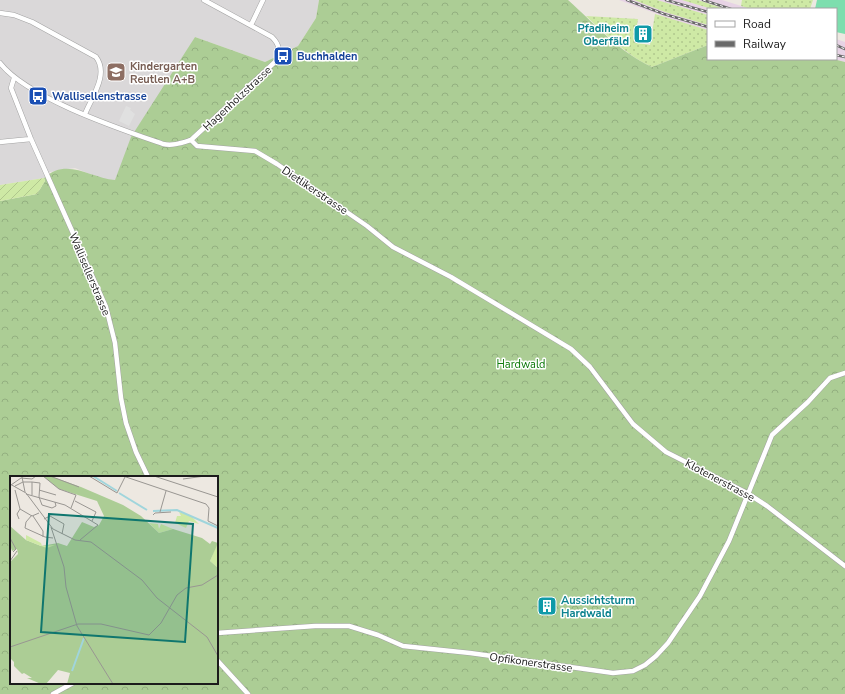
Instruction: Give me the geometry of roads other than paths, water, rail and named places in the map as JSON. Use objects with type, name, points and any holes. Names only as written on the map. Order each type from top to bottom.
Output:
[{"type":"street","name":"Hagenholzstrasse","points":[[191,140],[276,61],[279,50],[276,41],[251,25],[204,0]]},
{"type":"street","points":[[251,25],[264,0]]},
{"type":"street","points":[[0,13],[14,15],[32,22],[96,57],[101,66],[101,74],[85,114]]},
{"type":"street","points":[[0,63],[14,78],[39,93],[85,114],[163,144],[171,145],[191,140]]},
{"type":"street","name":"Wallisellerstrasse","points":[[14,78],[11,88],[31,139],[106,307],[115,343],[121,398],[126,423],[136,452],[148,476]]},
{"type":"street","points":[[0,142],[31,139]]},
{"type":"street","name":"Dietlikerstrasse","points":[[191,140],[197,146],[254,151],[276,164],[367,226],[393,247],[451,277],[571,349],[590,367],[605,385]]},
{"type":"street","name":"Opfikonerstrasse","points":[[218,633],[315,626],[349,626],[378,635],[403,646],[470,653],[614,673],[633,671],[650,661],[662,651],[700,596],[728,541],[772,435],[808,402],[830,378],[845,373]]},
{"type":"street","name":"Klotenerstrasse","points":[[605,385],[633,424],[666,452],[767,506],[845,566]]},
{"type":"street","points":[[218,661],[248,694]]},
{"type":"street","points":[[53,694],[71,684]]},
{"type":"railway","points":[[627,0],[664,14],[707,27]]},
{"type":"railway","points":[[666,0],[707,12]]},
{"type":"railway","points":[[703,0],[728,8]]},
{"type":"railway","points":[[837,45],[845,49]]},
{"type":"railway","points":[[837,55],[845,57]]},
{"type":"place","name":"Pfadiheim Oberfäld","points":[[643,34]]},
{"type":"place","name":"Buchhalden","points":[[283,56]]},
{"type":"place","name":"Kindergarten Reutlen A+B","points":[[116,72]]},
{"type":"place","name":"Wallisellenstrasse","points":[[38,96]]},
{"type":"place","name":"Aussichtsturm Hardwald","points":[[547,606]]},
{"type":"park label","name":"Hardwald","points":[[521,364]]}]
